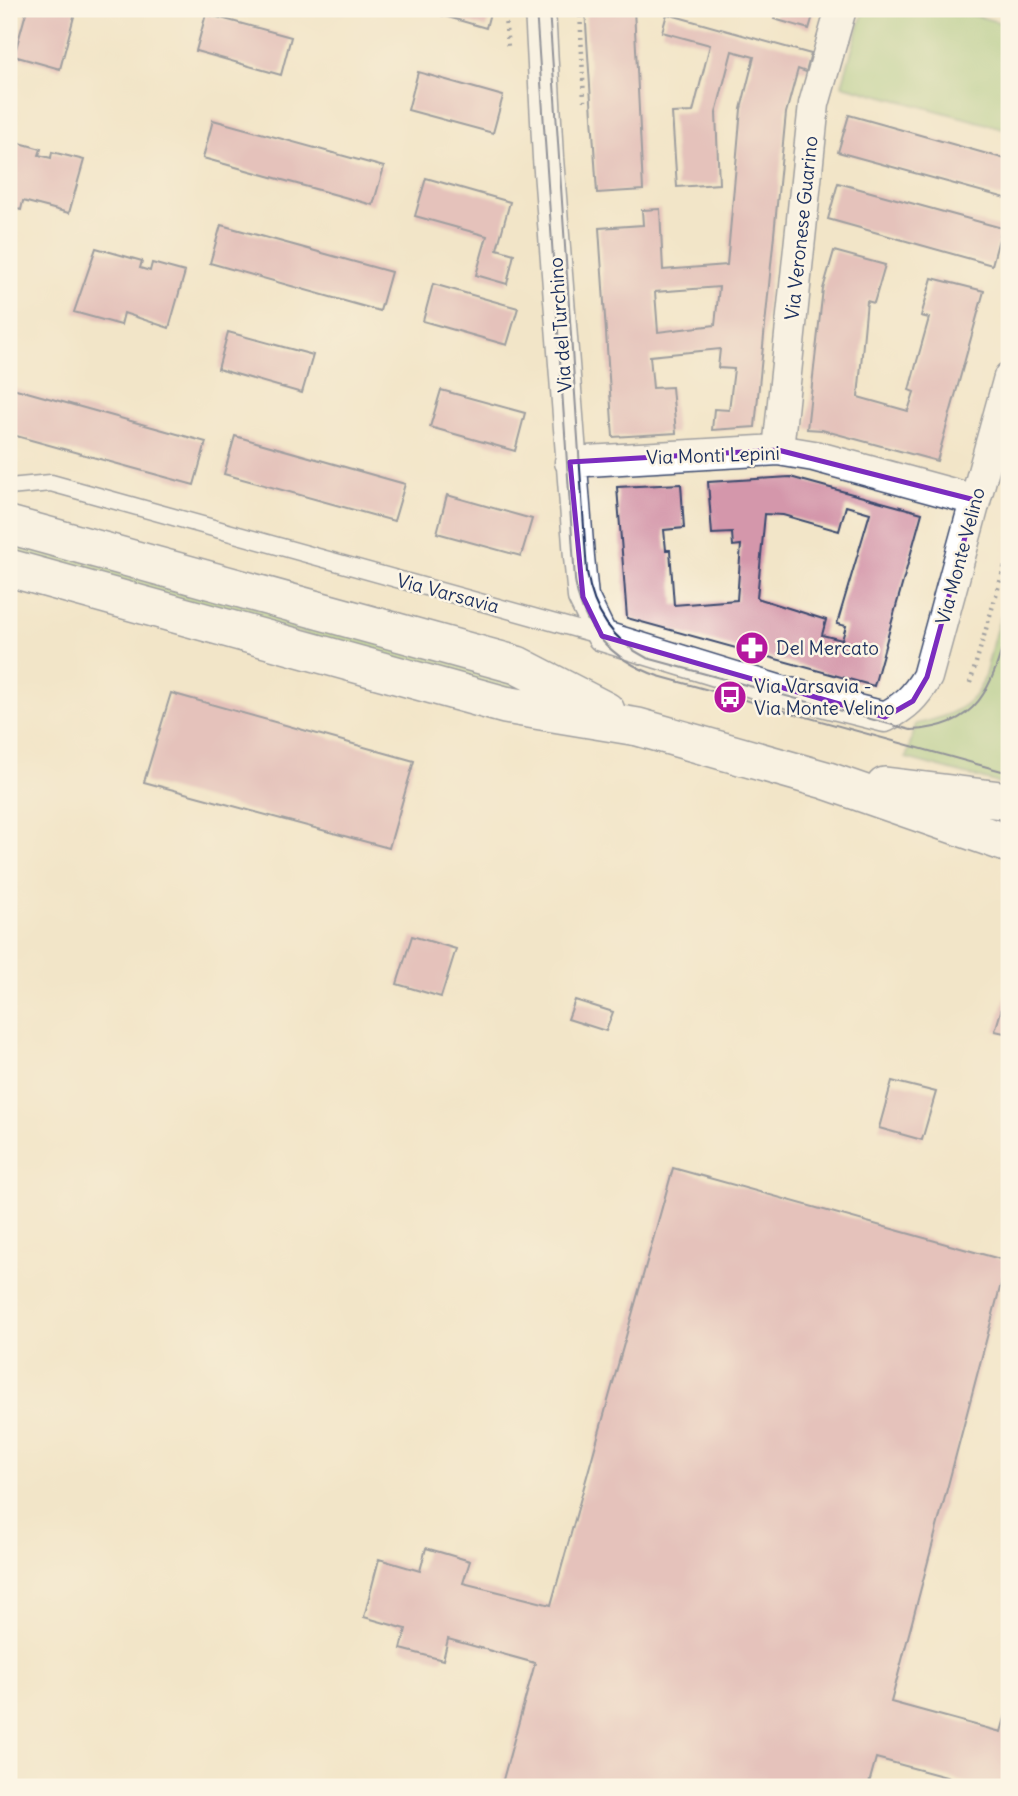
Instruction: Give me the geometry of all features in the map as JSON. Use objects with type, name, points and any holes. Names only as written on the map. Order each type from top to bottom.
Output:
[{"type":"street","name":"Via del Turchino","points":[[540,9],[570,462],[583,597],[602,636]]},
{"type":"street","name":"Via Veronese Guarino","points":[[778,450],[814,104],[841,9]]},
{"type":"street","name":"Via Monte Velino","points":[[886,717],[913,701],[927,677],[1009,377]]},
{"type":"street","name":"Via Monti Lepini","points":[[570,462],[778,450],[814,456],[975,500]]},
{"type":"street","points":[[9,525],[516,665],[638,727]]},
{"type":"street","points":[[9,568],[505,705],[638,727],[825,780],[1009,844]]},
{"type":"street","name":"Via Varsavia","points":[[602,636],[778,690],[886,717]]},
{"type":"street","points":[[825,780],[1009,801]]},
{"type":"lane","name":"Via Varsavia","points":[[9,487],[51,483],[602,636]]},
{"type":"path","points":[[504,9],[508,47]]},
{"type":"path","points":[[580,9],[584,101]]},
{"type":"path","points":[[970,683],[1005,565]]},
{"type":"highlighted area","points":[[778,450],[975,500],[927,677],[913,701],[885,717],[602,636],[583,597],[570,462]]},
{"type":"green space","points":[[864,9],[952,9],[1009,25],[1009,130],[842,85]]},
{"type":"green space","points":[[9,539],[507,677],[560,705],[9,553]]},
{"type":"green space","points":[[1009,601],[1009,786],[906,758],[916,724],[945,716],[964,705],[977,693],[984,678],[999,623]]},
{"type":"building","points":[[27,9],[76,9],[60,69],[14,56]]},
{"type":"building","points":[[420,9],[491,9],[486,28]]},
{"type":"building","points":[[585,9],[634,9],[643,190],[597,193]]},
{"type":"building","points":[[777,9],[815,9],[809,29],[774,19]]},
{"type":"building","points":[[206,14],[291,37],[281,75],[196,51]]},
{"type":"building","points":[[667,14],[811,54],[806,72],[798,69],[786,113],[755,427],[712,430],[714,409],[729,410],[734,369],[718,368],[720,349],[650,356],[653,388],[672,387],[676,433],[613,437],[599,228],[643,225],[642,210],[660,209],[663,270],[727,265],[741,109],[754,57],[732,51],[716,113],[719,184],[677,187],[672,113],[693,112],[710,45],[662,32]],"holes":[[[719,287],[715,325],[658,332],[655,292]]]},
{"type":"building","points":[[418,72],[503,96],[493,133],[408,110]]},
{"type":"building","points":[[849,115],[1009,160],[1009,199],[838,152]]},
{"type":"building","points":[[213,120],[384,167],[373,205],[203,158]]},
{"type":"building","points":[[9,140],[41,149],[39,155],[51,158],[52,152],[84,160],[69,213],[23,201],[21,210],[9,207]]},
{"type":"building","points":[[426,178],[510,202],[497,249],[514,254],[507,284],[476,275],[487,236],[415,216]]},
{"type":"building","points":[[838,183],[1002,228],[992,265],[828,219]]},
{"type":"building","points":[[221,225],[391,272],[380,311],[210,263]]},
{"type":"building","points":[[96,248],[142,261],[140,268],[150,271],[152,263],[185,272],[169,328],[124,313],[121,325],[74,312]]},
{"type":"building","points":[[834,251],[885,265],[874,303],[867,301],[858,397],[908,411],[914,392],[909,390],[929,318],[921,316],[932,278],[984,291],[937,461],[822,430],[807,429],[823,289]]},
{"type":"building","points":[[433,284],[518,308],[507,345],[423,321]]},
{"type":"building","points":[[228,332],[313,355],[302,393],[218,369]]},
{"type":"building","points":[[9,387],[206,442],[194,485],[9,434]]},
{"type":"building","points":[[441,390],[525,413],[515,451],[430,427]]},
{"type":"building","points":[[235,436],[405,484],[394,521],[224,474]]},
{"type":"building","points":[[790,477],[922,513],[874,686],[627,618],[617,487],[681,484],[684,528],[664,530],[666,550],[670,550],[674,605],[737,600],[741,545],[733,546],[732,533],[712,534],[708,482]],"holes":[[[846,506],[870,513],[837,624],[846,626],[842,640],[822,635],[826,620],[757,598],[765,514],[783,515],[839,531]]]},
{"type":"building","points":[[447,495],[532,519],[521,556],[437,533]]},
{"type":"building","points":[[171,693],[414,761],[389,848],[144,782]]},
{"type":"building","points":[[412,936],[456,949],[441,997],[397,984]]},
{"type":"building","points":[[1009,985],[1009,1034],[995,1031]]},
{"type":"building","points":[[575,1000],[613,1012],[606,1031],[568,1019]]},
{"type":"building","points":[[892,1081],[936,1092],[922,1140],[879,1128]]},
{"type":"building","points":[[673,1168],[1007,1261],[891,1702],[1001,1732],[1009,1704],[1009,1787],[983,1787],[876,1758],[868,1787],[501,1787],[535,1663],[448,1639],[443,1660],[401,1649],[406,1629],[364,1617],[379,1559],[420,1571],[426,1548],[470,1561],[463,1583],[551,1605]]},
{"type":"tram line","points":[[536,9],[575,580],[579,598],[592,628],[614,652],[658,676],[1009,773]]},
{"type":"tram line","points":[[549,9],[587,572],[594,599],[606,623],[623,642],[647,658],[911,730],[935,727],[969,711],[990,683],[1009,625]]},
{"type":"place","name":"Del Mercato","points":[[752,648]]},
{"type":"place","name":"Via Varsavia - Via Monte Velino","points":[[730,697]]}]
